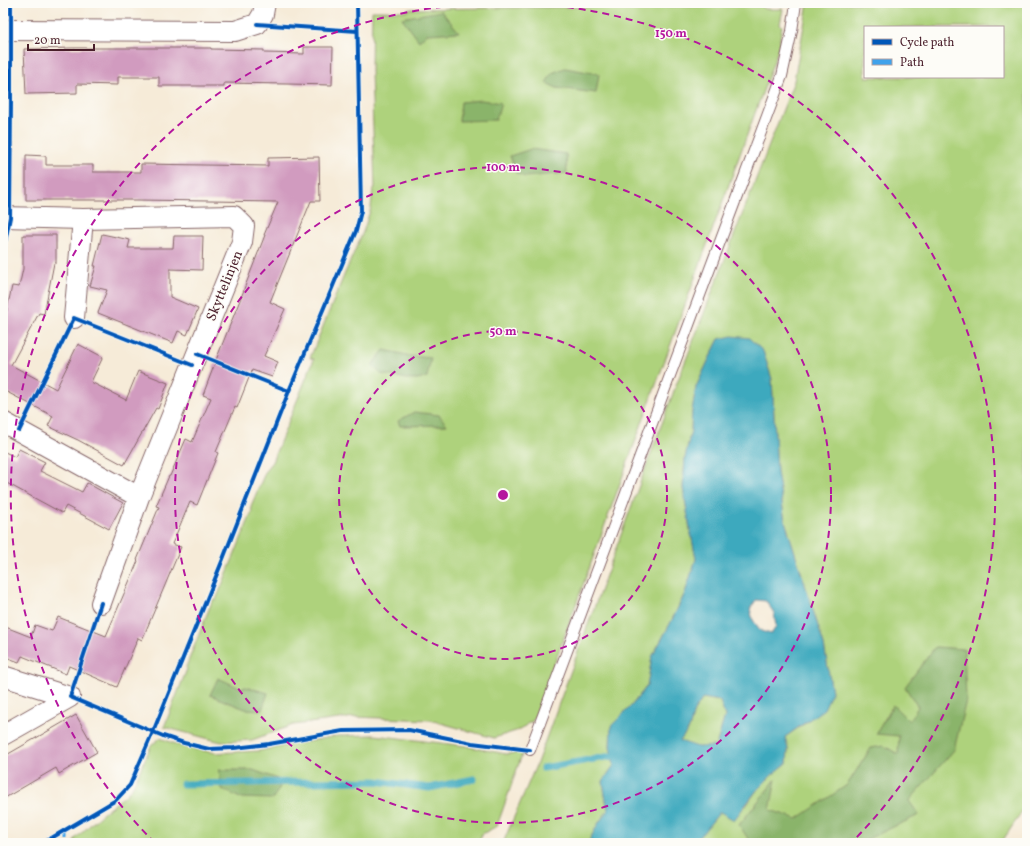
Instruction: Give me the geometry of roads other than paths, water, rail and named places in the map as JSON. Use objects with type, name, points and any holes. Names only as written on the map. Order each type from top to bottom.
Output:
[{"type":"street","points":[[3,30],[235,31],[257,24],[263,14],[265,3]]},
{"type":"street","name":"Skyttelinjen","points":[[3,217],[83,219],[234,216],[244,226],[242,242],[139,497],[101,603]]},
{"type":"street","points":[[74,318],[83,219]]},
{"type":"street","points":[[3,422],[139,497]]},
{"type":"street","points":[[3,676],[70,697],[3,735]]},
{"type":"lane","points":[[530,750],[782,76],[792,31],[796,3]]},
{"type":"water","points":[[732,336],[749,338],[763,351],[772,379],[777,472],[785,521],[824,645],[832,692],[824,709],[785,737],[788,749],[787,763],[757,790],[734,820],[720,812],[701,835],[692,843],[589,843],[598,824],[608,810],[603,781],[614,765],[610,747],[611,726],[632,705],[647,686],[652,657],[685,593],[696,559],[683,488],[685,458],[691,430],[692,411],[696,387],[719,339]],"holes":[[[756,600],[766,601],[774,613],[776,627],[771,634],[761,631],[753,620],[750,609]],[[703,698],[720,701],[725,716],[716,746],[698,747],[680,741],[689,729],[694,711]]]},
{"type":"waterway","points":[[543,768],[612,756]]},
{"type":"waterway","points":[[183,784],[376,781],[429,788],[474,779]]}]
